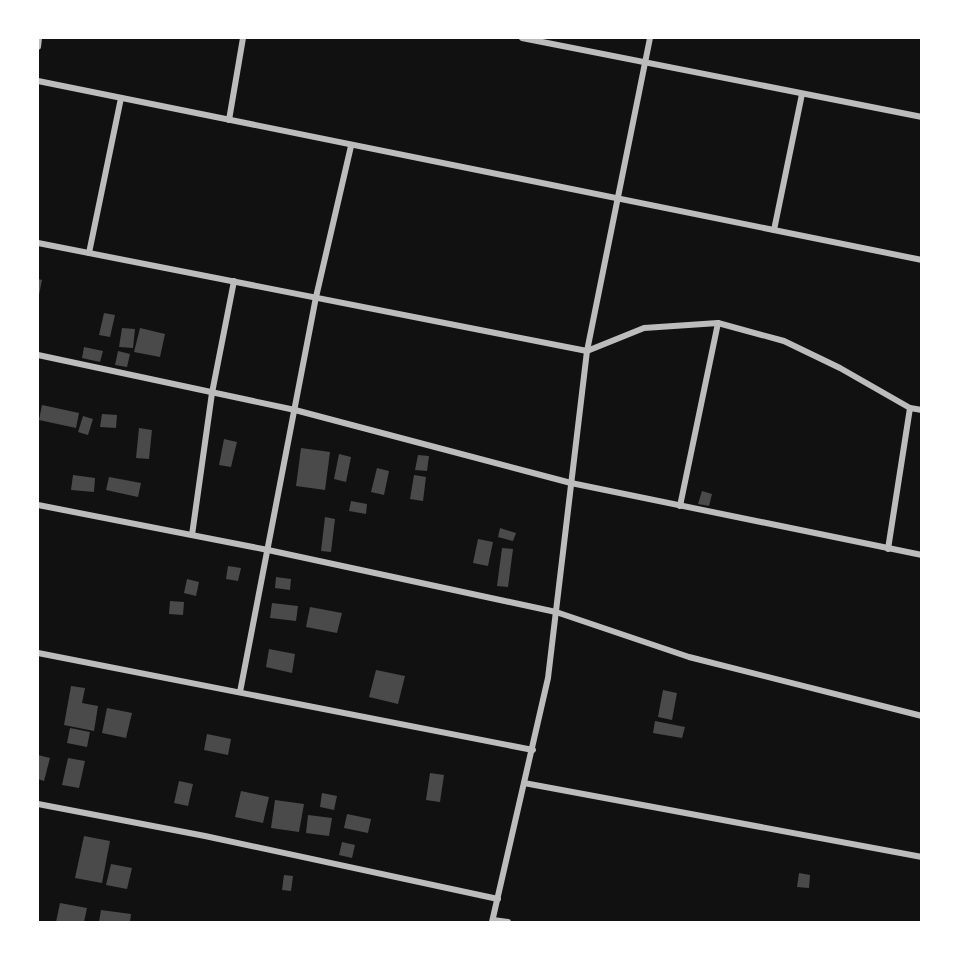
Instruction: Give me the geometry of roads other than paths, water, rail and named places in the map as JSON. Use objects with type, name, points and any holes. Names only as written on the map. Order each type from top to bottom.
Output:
[{"type":"street","points":[[38,47],[39,38]]},
{"type":"street","points":[[229,120],[243,38]]},
{"type":"street","points":[[526,38],[645,64],[921,117]]},
{"type":"street","points":[[508,922],[492,921],[548,678],[587,351],[650,38]]},
{"type":"street","points":[[38,81],[921,260]]},
{"type":"street","points":[[774,230],[802,94]]},
{"type":"street","points":[[88,253],[121,98]]},
{"type":"street","points":[[240,692],[316,297],[351,146]]},
{"type":"street","points":[[38,243],[587,351],[644,328],[718,322],[784,341],[840,368],[910,408],[921,410]]},
{"type":"street","points":[[192,535],[212,393],[234,281]]},
{"type":"street","points":[[680,506],[718,322]]},
{"type":"street","points":[[38,356],[295,410],[571,483],[921,555]]},
{"type":"street","points":[[888,549],[910,408]]},
{"type":"street","points":[[38,505],[268,550],[556,612],[689,657],[921,716]]},
{"type":"street","points":[[38,653],[533,750]]},
{"type":"street","points":[[524,783],[921,857]]},
{"type":"street","points":[[38,804],[205,836],[498,899]]}]
